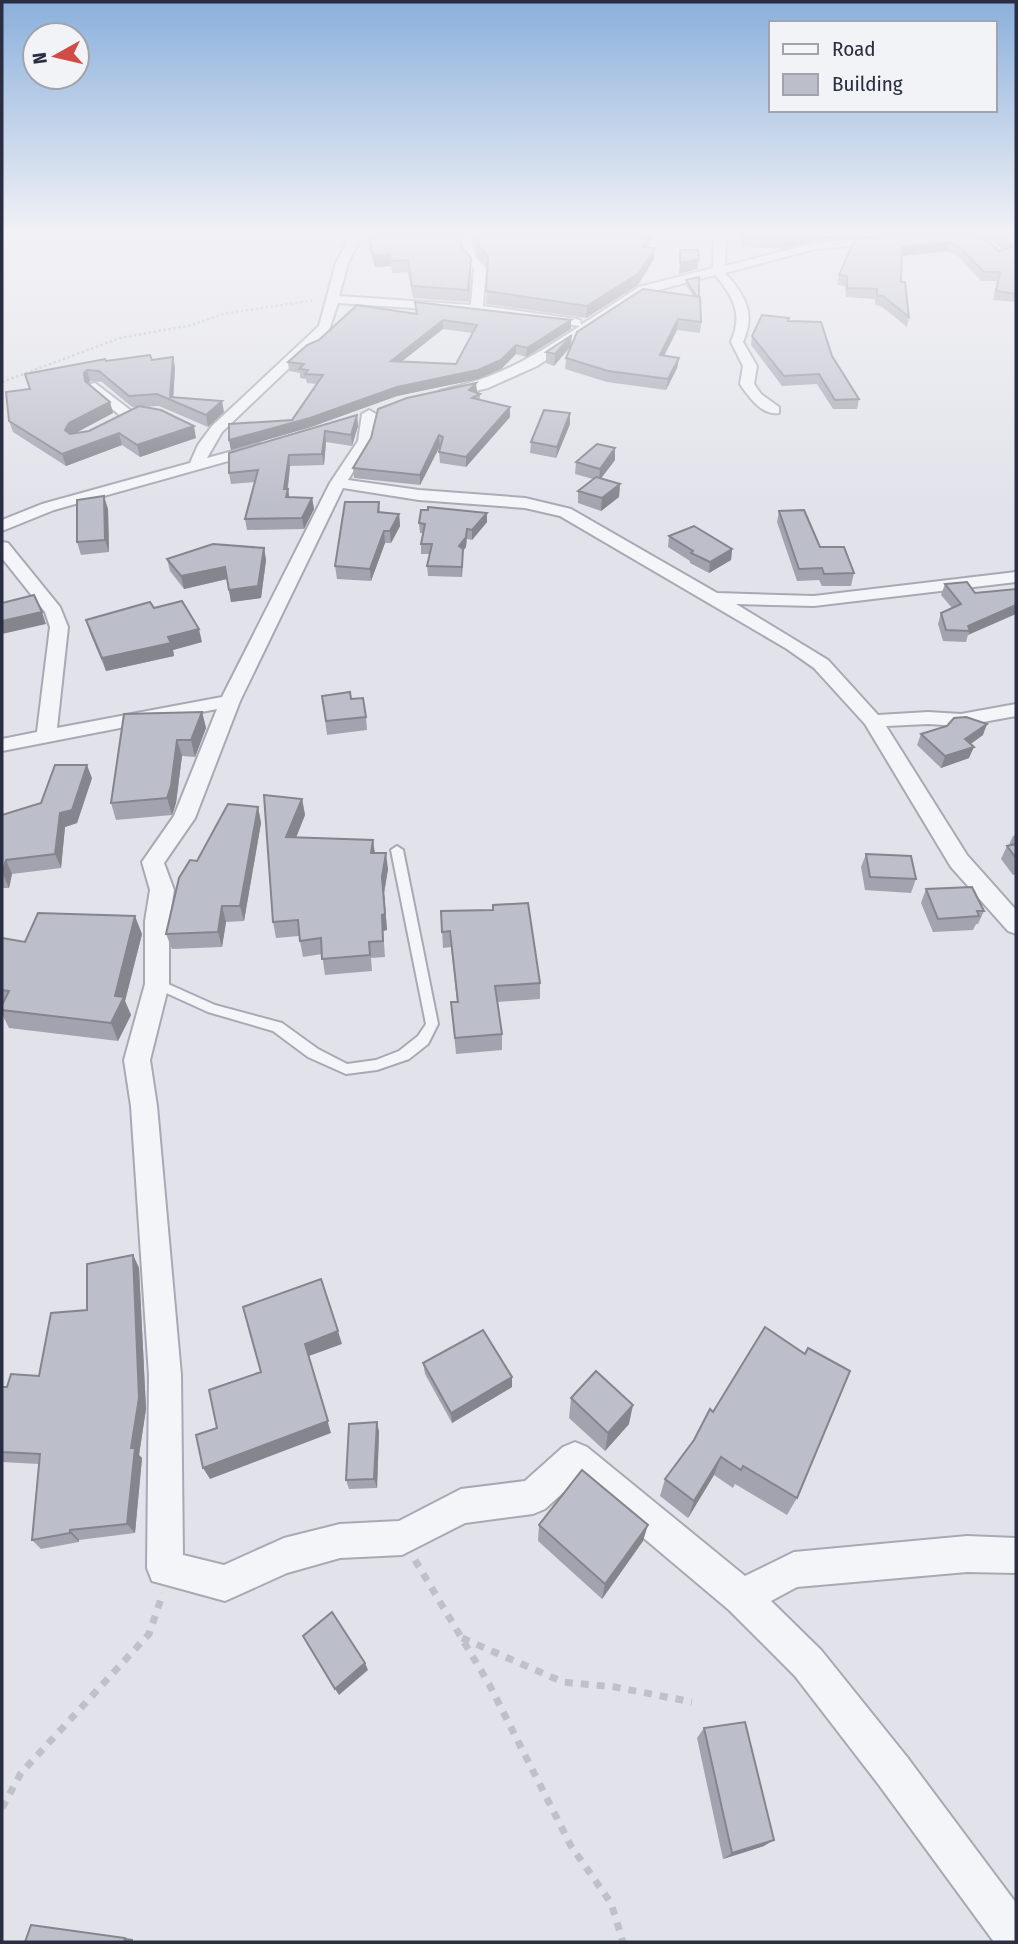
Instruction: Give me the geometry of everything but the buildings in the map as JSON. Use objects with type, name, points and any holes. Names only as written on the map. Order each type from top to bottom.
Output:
[{"type":"street","points":[[197,463],[204,434],[325,326]]},
{"type":"street","points":[[429,397],[462,391],[500,378],[532,363],[590,326]]},
{"type":"street","points":[[741,326],[737,342],[750,366],[747,384],[756,397],[774,410]]},
{"type":"street","points":[[95,387],[124,418],[146,411]]},
{"type":"street","points":[[367,414],[368,432],[365,441],[338,483],[230,701],[184,818],[153,862],[162,890],[157,921],[158,984],[136,1060],[144,1106],[165,1375],[165,1568],[225,1583],[284,1556],[340,1541],[402,1538],[461,1506],[533,1497],[575,1459],[742,1597],[807,1662],[893,1771],[1016,1937]]},
{"type":"street","points":[[2,526],[48,507],[197,463],[278,443]]},
{"type":"street","points":[[338,483],[419,495],[525,503],[565,512],[582,519],[794,645],[821,664],[873,721],[959,860],[1016,925]]},
{"type":"street","points":[[2,547],[54,611],[59,627],[46,737]]},
{"type":"street","points":[[711,598],[814,601],[1016,577]]},
{"type":"street","points":[[22,603],[42,597]]},
{"type":"street","points":[[2,746],[230,701]]},
{"type":"street","points":[[873,721],[928,718],[961,720],[1016,710]]},
{"type":"street","points":[[742,1597],[794,1570],[967,1554],[1016,1555]]},
{"type":"lane","points":[[158,984],[212,1009],[277,1027],[313,1053],[346,1069],[377,1065],[404,1055],[424,1040],[432,1024],[397,850]]},
{"type":"path","points":[[2,382],[120,338],[183,326]]},
{"type":"path","points":[[402,1538],[489,1684],[571,1846],[611,1903],[623,1942]]},
{"type":"path","points":[[2,1808],[21,1773],[149,1634],[162,1597],[165,1568]]},
{"type":"path","points":[[461,1638],[564,1682],[615,1687],[692,1702]]}]
